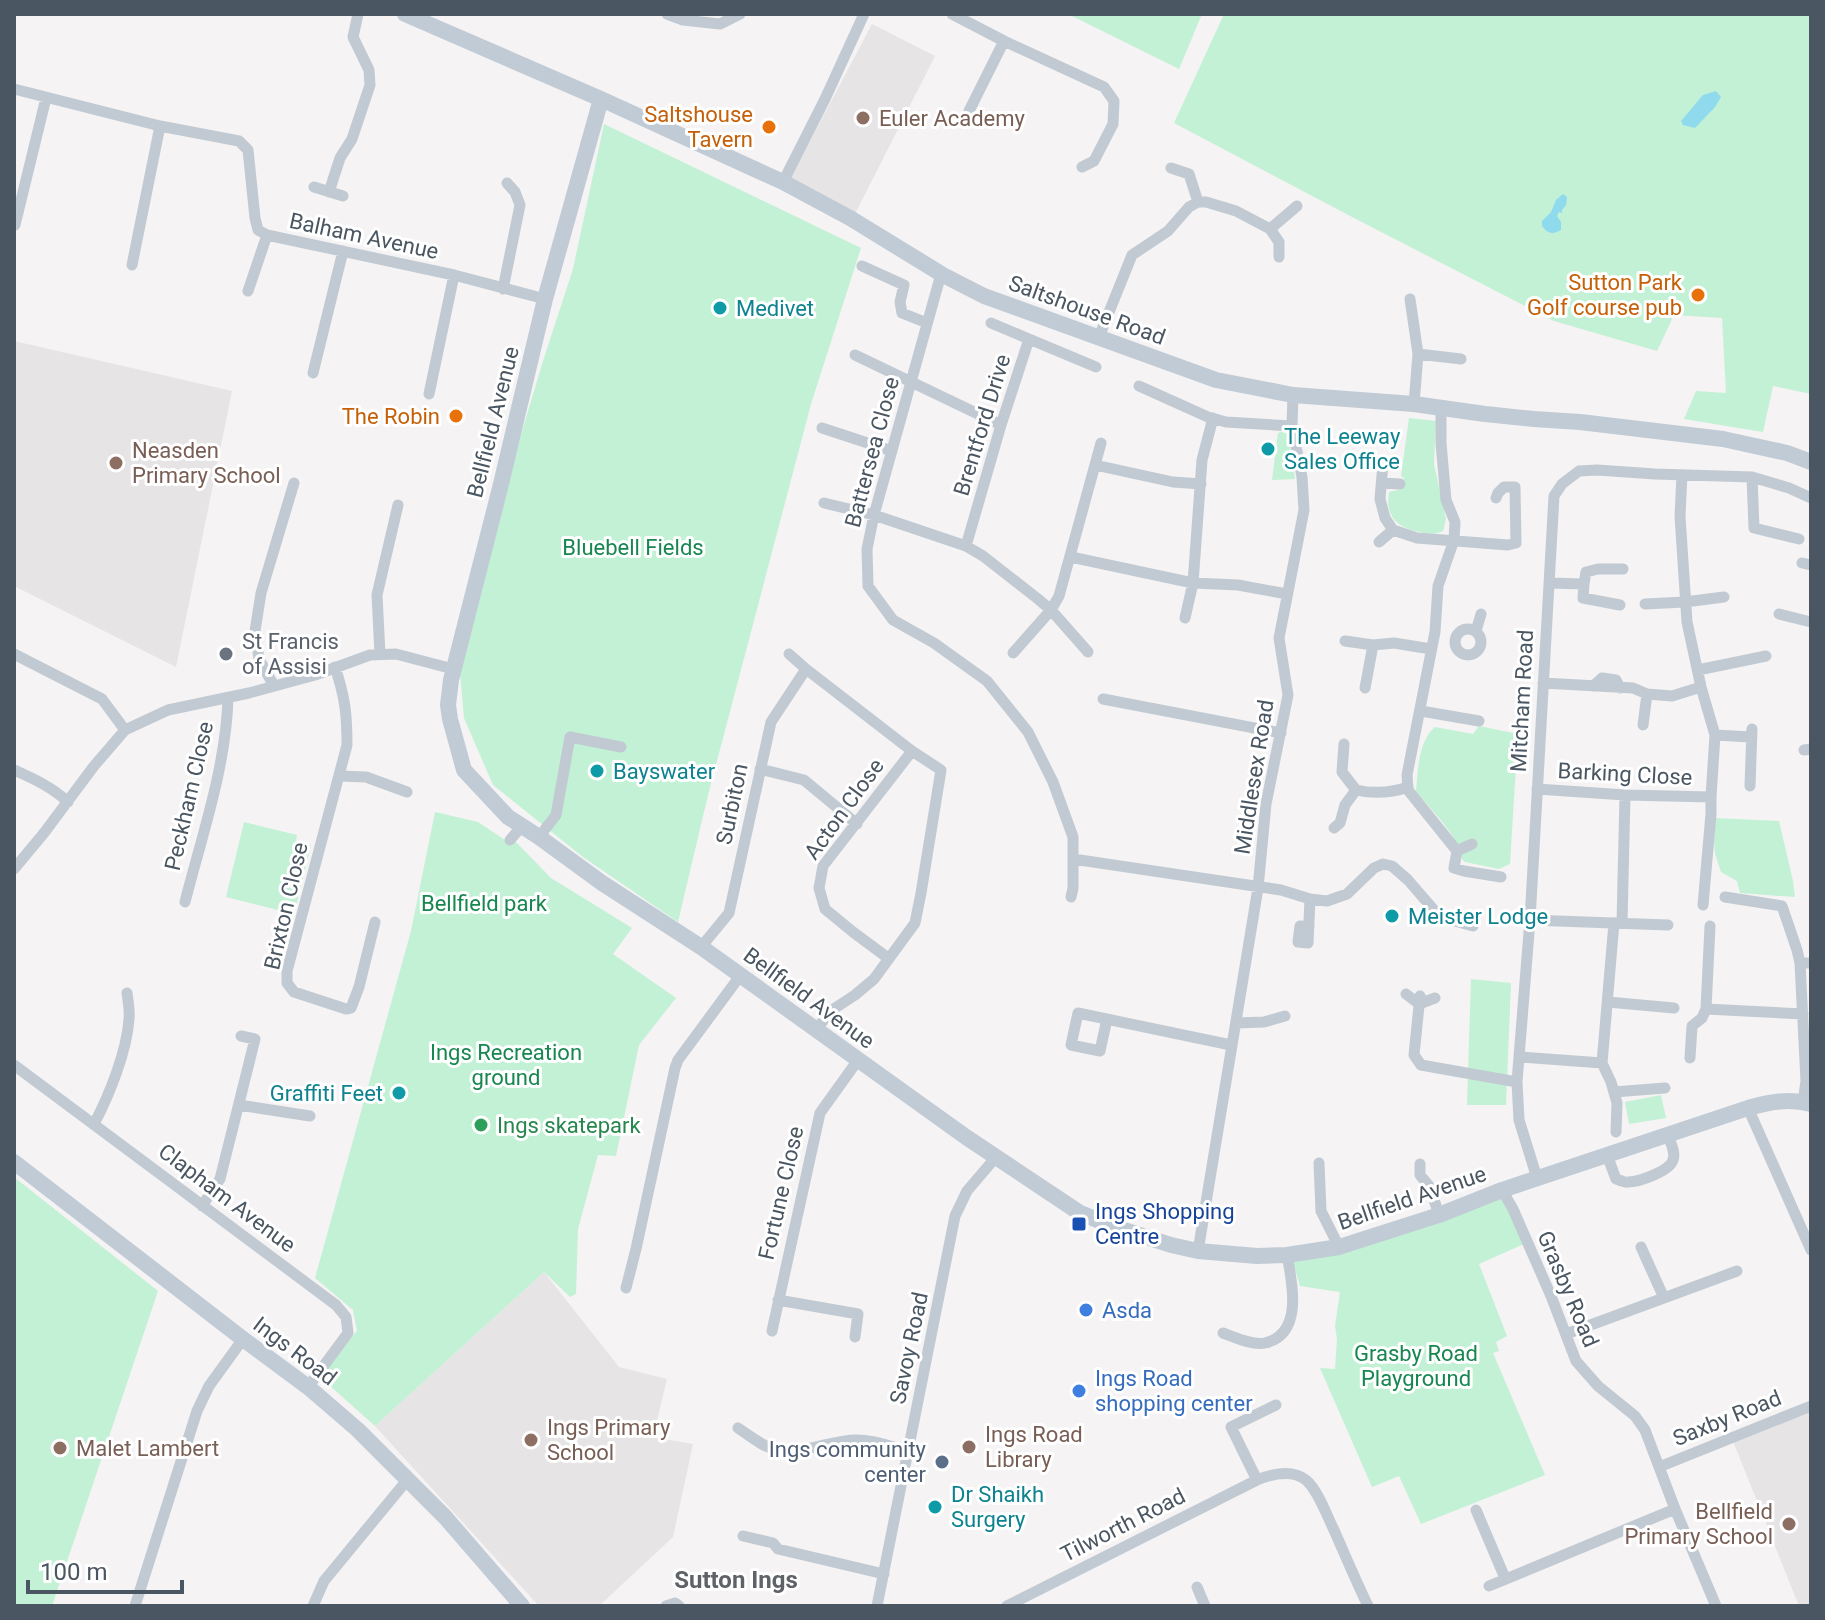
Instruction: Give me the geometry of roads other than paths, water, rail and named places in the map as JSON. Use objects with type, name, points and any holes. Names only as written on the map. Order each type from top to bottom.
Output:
[{"type":"street","points":[[329,192],[340,158],[352,139],[370,85],[369,70],[353,37],[358,14]]},
{"type":"street","name":"Saltshouse Road","points":[[405,14],[783,182],[984,296],[1216,380],[1293,395],[1414,404],[1723,439],[1787,453],[1811,462]]},
{"type":"street","points":[[667,14],[683,20],[720,24],[740,14]]},
{"type":"street","points":[[783,182],[864,14]]},
{"type":"street","points":[[952,14],[1104,87],[1114,101],[1113,124],[1094,161],[1082,167]]},
{"type":"street","points":[[969,111],[1004,41]]},
{"type":"street","name":"Balham Avenue","points":[[14,89],[160,126],[239,141],[248,150],[258,230],[267,235],[454,275],[545,299]]},
{"type":"street","points":[[15,225],[46,98]]},
{"type":"street","name":"Bellfield Avenue","points":[[601,99],[545,299],[453,669],[448,705],[464,770],[508,817],[701,947],[816,1031],[1080,1213],[1115,1227],[1198,1251],[1257,1256],[1339,1247],[1748,1108],[1770,1102],[1807,1103]]},
{"type":"street","points":[[132,265],[160,126]]},
{"type":"street","points":[[1171,168],[1189,174],[1198,202]]},
{"type":"street","points":[[503,289],[520,205],[507,183]]},
{"type":"street","points":[[314,187],[343,196]]},
{"type":"street","points":[[1099,337],[1132,255],[1168,231],[1189,207],[1198,202],[1236,211],[1270,229],[1279,242],[1279,257]]},
{"type":"street","points":[[1270,229],[1297,206]]},
{"type":"street","points":[[248,291],[267,235]]},
{"type":"street","points":[[313,373],[343,251]]},
{"type":"street","points":[[862,266],[904,285],[900,302],[902,313],[927,323]]},
{"type":"street","name":"Battersea Close","points":[[941,274],[874,515],[867,549],[868,586],[893,620],[934,643],[987,681],[1028,732],[1053,782],[1073,837],[1071,897]]},
{"type":"street","points":[[429,394],[454,275]]},
{"type":"street","points":[[1414,404],[1418,354],[1415,305]]},
{"type":"street","points":[[991,323],[1029,339]]},
{"type":"street","name":"Brentford Drive","points":[[966,546],[1029,339],[1096,367]]},
{"type":"street","points":[[1418,354],[1456,355]]},
{"type":"street","points":[[855,355],[1001,425]]},
{"type":"street","points":[[1139,386],[1226,422],[1292,426]]},
{"type":"street","name":"Middlesex Road","points":[[1198,1251],[1258,888],[1266,804],[1288,695],[1279,638],[1304,510],[1302,477],[1292,426],[1293,395]]},
{"type":"street","points":[[1441,408],[1446,500],[1455,522],[1454,540],[1438,586],[1435,632],[1407,775],[1408,790],[1457,851]]},
{"type":"street","points":[[1185,618],[1193,583],[1202,460],[1213,418]]},
{"type":"street","points":[[822,428],[892,451]]},
{"type":"street","points":[[1013,653],[1051,610],[1059,596],[1101,443]]},
{"type":"street","points":[[1383,463],[1380,499],[1385,518],[1393,530],[1417,538],[1508,545],[1516,543],[1515,487],[1504,487],[1496,498]]},
{"type":"street","points":[[1095,465],[1173,482],[1201,484]]},
{"type":"street","name":"Mitcham Road","points":[[1537,1178],[1519,1120],[1517,1082],[1530,920],[1554,496],[1562,484],[1579,471],[1597,470],[1752,477],[1811,498]]},
{"type":"street","points":[[1682,475],[1680,516],[1687,622],[1715,735],[1710,877],[1703,905]]},
{"type":"street","points":[[1752,477],[1754,528],[1799,539]]},
{"type":"street","points":[[274,686],[259,659],[255,631],[261,593],[294,483]]},
{"type":"street","points":[[1382,483],[1400,484]]},
{"type":"street","points":[[824,503],[874,515],[966,546],[1051,610],[1088,652]]},
{"type":"street","points":[[380,654],[377,595],[398,505]]},
{"type":"street","points":[[1379,542],[1393,530]]},
{"type":"street","points":[[1071,557],[1193,583],[1238,585],[1287,594]]},
{"type":"street","points":[[1620,605],[1583,598],[1584,584],[1586,572],[1623,569]]},
{"type":"street","points":[[1549,583],[1584,584]]},
{"type":"street","points":[[1649,601],[1685,602],[1724,597]]},
{"type":"street","points":[[1476,631],[1481,614]]},
{"type":"street","points":[[1779,614],[1811,622]]},
{"type":"street","points":[[1464,629],[1476,631],[1481,638],[1481,647],[1475,654],[1466,655],[1458,651],[1455,638],[1464,629]]},
{"type":"street","points":[[1435,632],[1455,638]]},
{"type":"street","points":[[1345,641],[1373,645],[1394,643],[1431,649]]},
{"type":"street","points":[[1365,688],[1373,645]]},
{"type":"street","points":[[14,654],[102,699],[125,730]]},
{"type":"street","points":[[14,869],[125,730],[168,710],[315,675],[370,655],[396,654],[453,669]]},
{"type":"street","points":[[789,654],[912,751],[941,770],[915,923],[874,979],[829,1012],[816,1031]]},
{"type":"street","points":[[1698,670],[1766,656]]},
{"type":"street","name":"Brixton Close","points":[[335,667],[347,711],[347,745],[287,971],[287,983],[294,992],[351,1008],[375,922]]},
{"type":"street","name":"Surbiton","points":[[701,947],[729,913],[771,722],[806,669]]},
{"type":"street","points":[[1543,683],[1627,688],[1647,694],[1672,696],[1701,687]]},
{"type":"street","points":[[1643,725],[1647,694]]},
{"type":"street","name":"Peckham Close","points":[[185,902],[218,778],[228,698]]},
{"type":"street","points":[[1103,699],[1281,733]]},
{"type":"street","points":[[1421,711],[1479,721]]},
{"type":"street","points":[[1715,735],[1752,733],[1750,786]]},
{"type":"street","points":[[539,837],[556,815],[570,737],[621,747]]},
{"type":"street","points":[[1344,744],[1342,772],[1356,790],[1379,793],[1408,787]]},
{"type":"street","name":"Acton Close","points":[[888,958],[825,909],[819,888],[823,866],[912,751]]},
{"type":"street","points":[[760,769],[804,780],[857,824]]},
{"type":"street","points":[[14,770],[42,782],[68,802]]},
{"type":"street","points":[[339,776],[366,777],[407,792]]},
{"type":"street","name":"Barking Close","points":[[1537,789],[1711,797]]},
{"type":"street","points":[[1334,828],[1340,823],[1345,805],[1356,790]]},
{"type":"street","points":[[1616,1132],[1617,1103],[1602,1063],[1618,923],[1625,795]]},
{"type":"street","points":[[510,840],[522,826]]},
{"type":"street","points":[[1457,851],[1472,844]]},
{"type":"street","points":[[1457,851],[1454,868],[1501,877]]},
{"type":"street","points":[[1073,859],[1281,890],[1327,901],[1347,894],[1374,868],[1383,864],[1392,866],[1408,880],[1440,917],[1473,926]]},
{"type":"street","points":[[1725,897],[1782,906],[1797,950],[1806,963],[1803,1014],[1807,1103]]},
{"type":"street","points":[[1309,927],[1310,899]]},
{"type":"street","points":[[1530,920],[1668,925]]},
{"type":"street","points":[[1690,1058],[1692,1026],[1702,1018],[1706,1009],[1710,926]]},
{"type":"street","points":[[626,1288],[675,1068],[740,976]]},
{"type":"street","points":[[94,1124],[108,1098],[124,1042],[129,1019],[127,993]]},
{"type":"street","points":[[1406,994],[1419,1000],[1435,998]]},
{"type":"street","points":[[1419,1000],[1414,1055],[1421,1065],[1517,1082]]},
{"type":"street","points":[[1608,1002],[1674,1008]]},
{"type":"street","points":[[1706,1009],[1803,1014]]},
{"type":"street","points":[[1236,1023],[1264,1022],[1285,1016]]},
{"type":"street","points":[[1107,1019],[1231,1045]]},
{"type":"street","points":[[202,1206],[220,1179],[255,1039],[241,1036]]},
{"type":"street","points":[[1520,1057],[1602,1063]]},
{"type":"street","name":"Fortune Close","points":[[772,1331],[820,1113],[858,1060]]},
{"type":"street","name":"Clapham Avenue","points":[[14,1065],[327,1297],[346,1317],[348,1333],[308,1387]]},
{"type":"street","points":[[1614,1092],[1665,1088]]},
{"type":"street","points":[[239,1105],[310,1116]]},
{"type":"street","points":[[1748,1108],[1811,1250]]},
{"type":"street","points":[[1607,1155],[1616,1179],[1630,1183],[1645,1178],[1668,1168],[1673,1162],[1675,1132]]},
{"type":"street","name":"Savoy Road","points":[[877,1606],[955,1216],[967,1191],[996,1157]]},
{"type":"street","name":"Ings Road","points":[[14,1162],[308,1387],[358,1430],[445,1517],[522,1606]]},
{"type":"street","points":[[1319,1163],[1321,1211],[1339,1247]]},
{"type":"street","points":[[1420,1164],[1420,1175],[1430,1187],[1439,1215]]},
{"type":"street","name":"Grasby Road","points":[[1502,1190],[1576,1361],[1598,1386],[1635,1416],[1645,1430],[1716,1606]]},
{"type":"street","points":[[1641,1247],[1664,1298]]},
{"type":"street","points":[[1223,1333],[1264,1344],[1283,1334],[1290,1320],[1293,1288],[1287,1255]]},
{"type":"street","points":[[1566,1334],[1737,1271]]},
{"type":"street","points":[[778,1300],[858,1314],[855,1337]]},
{"type":"street","points":[[135,1606],[197,1411],[209,1386],[243,1339]]},
{"type":"street","points":[[1257,1480],[1231,1427],[1276,1405]]},
{"type":"street","name":"Saxby Road","points":[[1659,1467],[1811,1406]]},
{"type":"street","points":[[738,1428],[776,1450],[862,1440],[908,1451]]},
{"type":"street","name":"Tilworth Road","points":[[1007,1606],[1273,1474],[1296,1475],[1306,1479],[1323,1506],[1368,1606]]},
{"type":"street","points":[[313,1606],[324,1581],[408,1479]]},
{"type":"street","points":[[1489,1586],[1675,1509]]},
{"type":"street","points":[[1476,1510],[1505,1578]]},
{"type":"street","points":[[743,1536],[773,1543],[778,1549],[884,1574]]},
{"type":"street","points":[[1197,1587],[1205,1606]]},
{"type":"street","points":[[1030,1594],[1036,1606]]},
{"type":"street","points":[[666,1606],[675,1603],[679,1606]]},
{"type":"water","points":[[1716,91],[1721,97],[1695,128],[1683,125],[1681,121],[1703,95]]},
{"type":"water","points":[[1563,194],[1567,197],[1566,205],[1557,216],[1561,230],[1550,233],[1542,226],[1542,221]]},
{"type":"place","name":"Euler Academy","points":[[863,118]]},
{"type":"place","name":"Saltshouse Tavern","points":[[769,127]]},
{"type":"place","name":"Sutton Park Golf course pub","points":[[1698,295]]},
{"type":"place","name":"Medivet","points":[[720,308]]},
{"type":"place","name":"The Robin","points":[[456,416]]},
{"type":"place","name":"The Leeway Sales Office","points":[[1268,449]]},
{"type":"place","name":"Neasden Primary School","points":[[116,463]]},
{"type":"place","name":"St Francis of Assisi","points":[[226,654]]},
{"type":"place","name":"Bayswater","points":[[597,771]]},
{"type":"place","name":"Meister Lodge","points":[[1392,916]]},
{"type":"place","name":"Graffiti Feet","points":[[399,1093]]},
{"type":"place","name":"Ings skatepark","points":[[481,1125]]},
{"type":"place","name":"Ings Shopping Centre","points":[[1079,1224]]},
{"type":"place","name":"Asda","points":[[1086,1310]]},
{"type":"place","name":"Ings Road shopping center","points":[[1079,1391]]},
{"type":"place","name":"Ings Primary School","points":[[531,1440]]},
{"type":"place","name":"Ings Road Library","points":[[969,1447]]},
{"type":"place","name":"Malet Lambert","points":[[60,1448]]},
{"type":"place","name":"Ings community center","points":[[942,1462]]},
{"type":"place","name":"Dr Shaikh Surgery","points":[[935,1507]]},
{"type":"place","name":"Bellfield Primary School","points":[[1789,1524]]},
{"type":"district","name":"Sutton Ings","points":[[736,1580]]},
{"type":"park label","name":"Bluebell Fields","points":[[633,547]]},
{"type":"park label","name":"Bellfield park","points":[[484,903]]},
{"type":"park label","name":"Ings Recreation ground","points":[[506,1064]]},
{"type":"park label","name":"Grasby Road Playground","points":[[1416,1366]]}]
